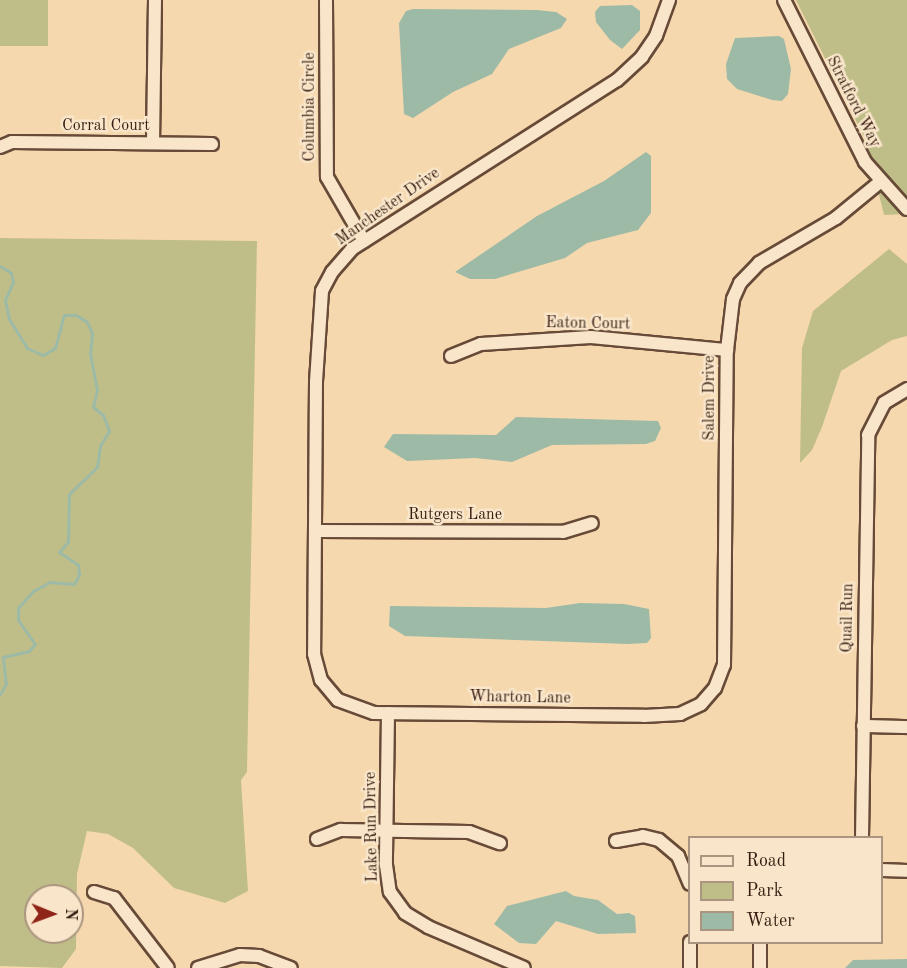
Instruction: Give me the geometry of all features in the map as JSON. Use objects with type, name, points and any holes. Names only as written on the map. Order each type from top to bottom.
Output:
[{"type":"street","points":[[153,143],[155,0]]},
{"type":"street","name":"Columbia Circle","points":[[326,0],[327,177],[364,241]]},
{"type":"street","name":"Manchester Drive","points":[[325,685],[314,654],[318,312],[332,272],[364,241],[617,80],[642,57],[656,36],[669,0]]},
{"type":"street","name":"Stratford Way","points":[[784,0],[856,147],[880,182],[907,209]]},
{"type":"street","name":"Corral Court","points":[[0,147],[12,142],[212,144]]},
{"type":"street","name":"Salem Drive","points":[[715,688],[722,672],[724,650],[728,314],[749,271],[836,218],[880,182]]},
{"type":"street","name":"Eaton Court","points":[[451,356],[481,344],[591,337],[727,350]]},
{"type":"street","name":"Quail Run","points":[[862,836],[867,449],[872,422],[884,403],[907,389]]},
{"type":"street","name":"Rutgers Lane","points":[[316,531],[563,532],[592,523]]},
{"type":"street","name":"Wharton Lane","points":[[325,685],[346,705],[388,713],[671,716],[696,707],[715,688]]},
{"type":"street","name":"Lake Run Drive","points":[[388,713],[386,879],[399,906],[428,927],[499,963],[524,968]]},
{"type":"street","points":[[864,726],[907,727]]},
{"type":"street","points":[[317,839],[341,830],[387,831],[477,833],[500,843]]},
{"type":"street","points":[[616,841],[643,836],[665,844],[680,859],[688,879]]},
{"type":"street","points":[[883,870],[907,871]]},
{"type":"street","points":[[94,892],[114,898],[168,968]]},
{"type":"street","points":[[690,944],[690,968]]},
{"type":"street","points":[[760,944],[760,968]]},
{"type":"street","points":[[198,968],[240,955],[259,956],[291,968]]},
{"type":"green space","points":[[0,0],[48,0],[48,46],[0,46]]},
{"type":"green space","points":[[796,0],[907,0],[907,214],[884,215],[866,141]]},
{"type":"green space","points":[[0,238],[257,241],[247,772],[241,780],[248,891],[225,903],[174,888],[133,848],[108,834],[87,831],[77,884],[24,884],[24,944],[76,944],[76,949],[62,968],[0,966]]},
{"type":"green space","points":[[889,249],[907,264],[907,336],[892,340],[841,371],[812,450],[800,463],[802,348],[813,311]]},
{"type":"water","points":[[632,5],[640,11],[640,30],[622,49],[610,40],[596,22],[595,12],[600,6]]},
{"type":"water","points":[[413,9],[537,10],[556,12],[567,19],[561,28],[509,49],[492,74],[453,92],[413,118],[404,114],[399,23],[406,11]]},
{"type":"water","points":[[779,36],[784,39],[791,69],[788,94],[782,101],[737,89],[727,79],[726,64],[735,38]]},
{"type":"water","points":[[646,152],[651,156],[651,213],[638,230],[587,243],[565,258],[495,279],[470,279],[455,272],[537,216],[604,181]]},
{"type":"water","points":[[516,417],[658,421],[661,428],[655,441],[646,444],[552,445],[512,462],[475,458],[407,461],[384,447],[393,434],[496,435]]},
{"type":"water","points":[[580,603],[624,604],[649,609],[651,638],[647,643],[628,644],[405,636],[389,626],[390,606],[546,608]]},
{"type":"water","points":[[566,891],[574,896],[598,900],[617,914],[629,913],[635,916],[636,933],[598,934],[556,921],[536,944],[519,943],[494,924],[507,906]]},
{"type":"water","points":[[907,959],[907,968],[845,968],[853,960]]},
{"type":"waterway","points":[[0,266],[11,273],[13,282],[5,300],[9,319],[27,348],[43,355],[55,348],[64,315],[76,315],[87,322],[92,333],[90,354],[97,390],[93,407],[103,415],[109,431],[100,446],[97,467],[69,494],[68,542],[59,552],[78,565],[79,575],[74,584],[50,582],[33,591],[18,608],[18,620],[35,644],[29,651],[3,657],[6,684],[0,694]]}]
